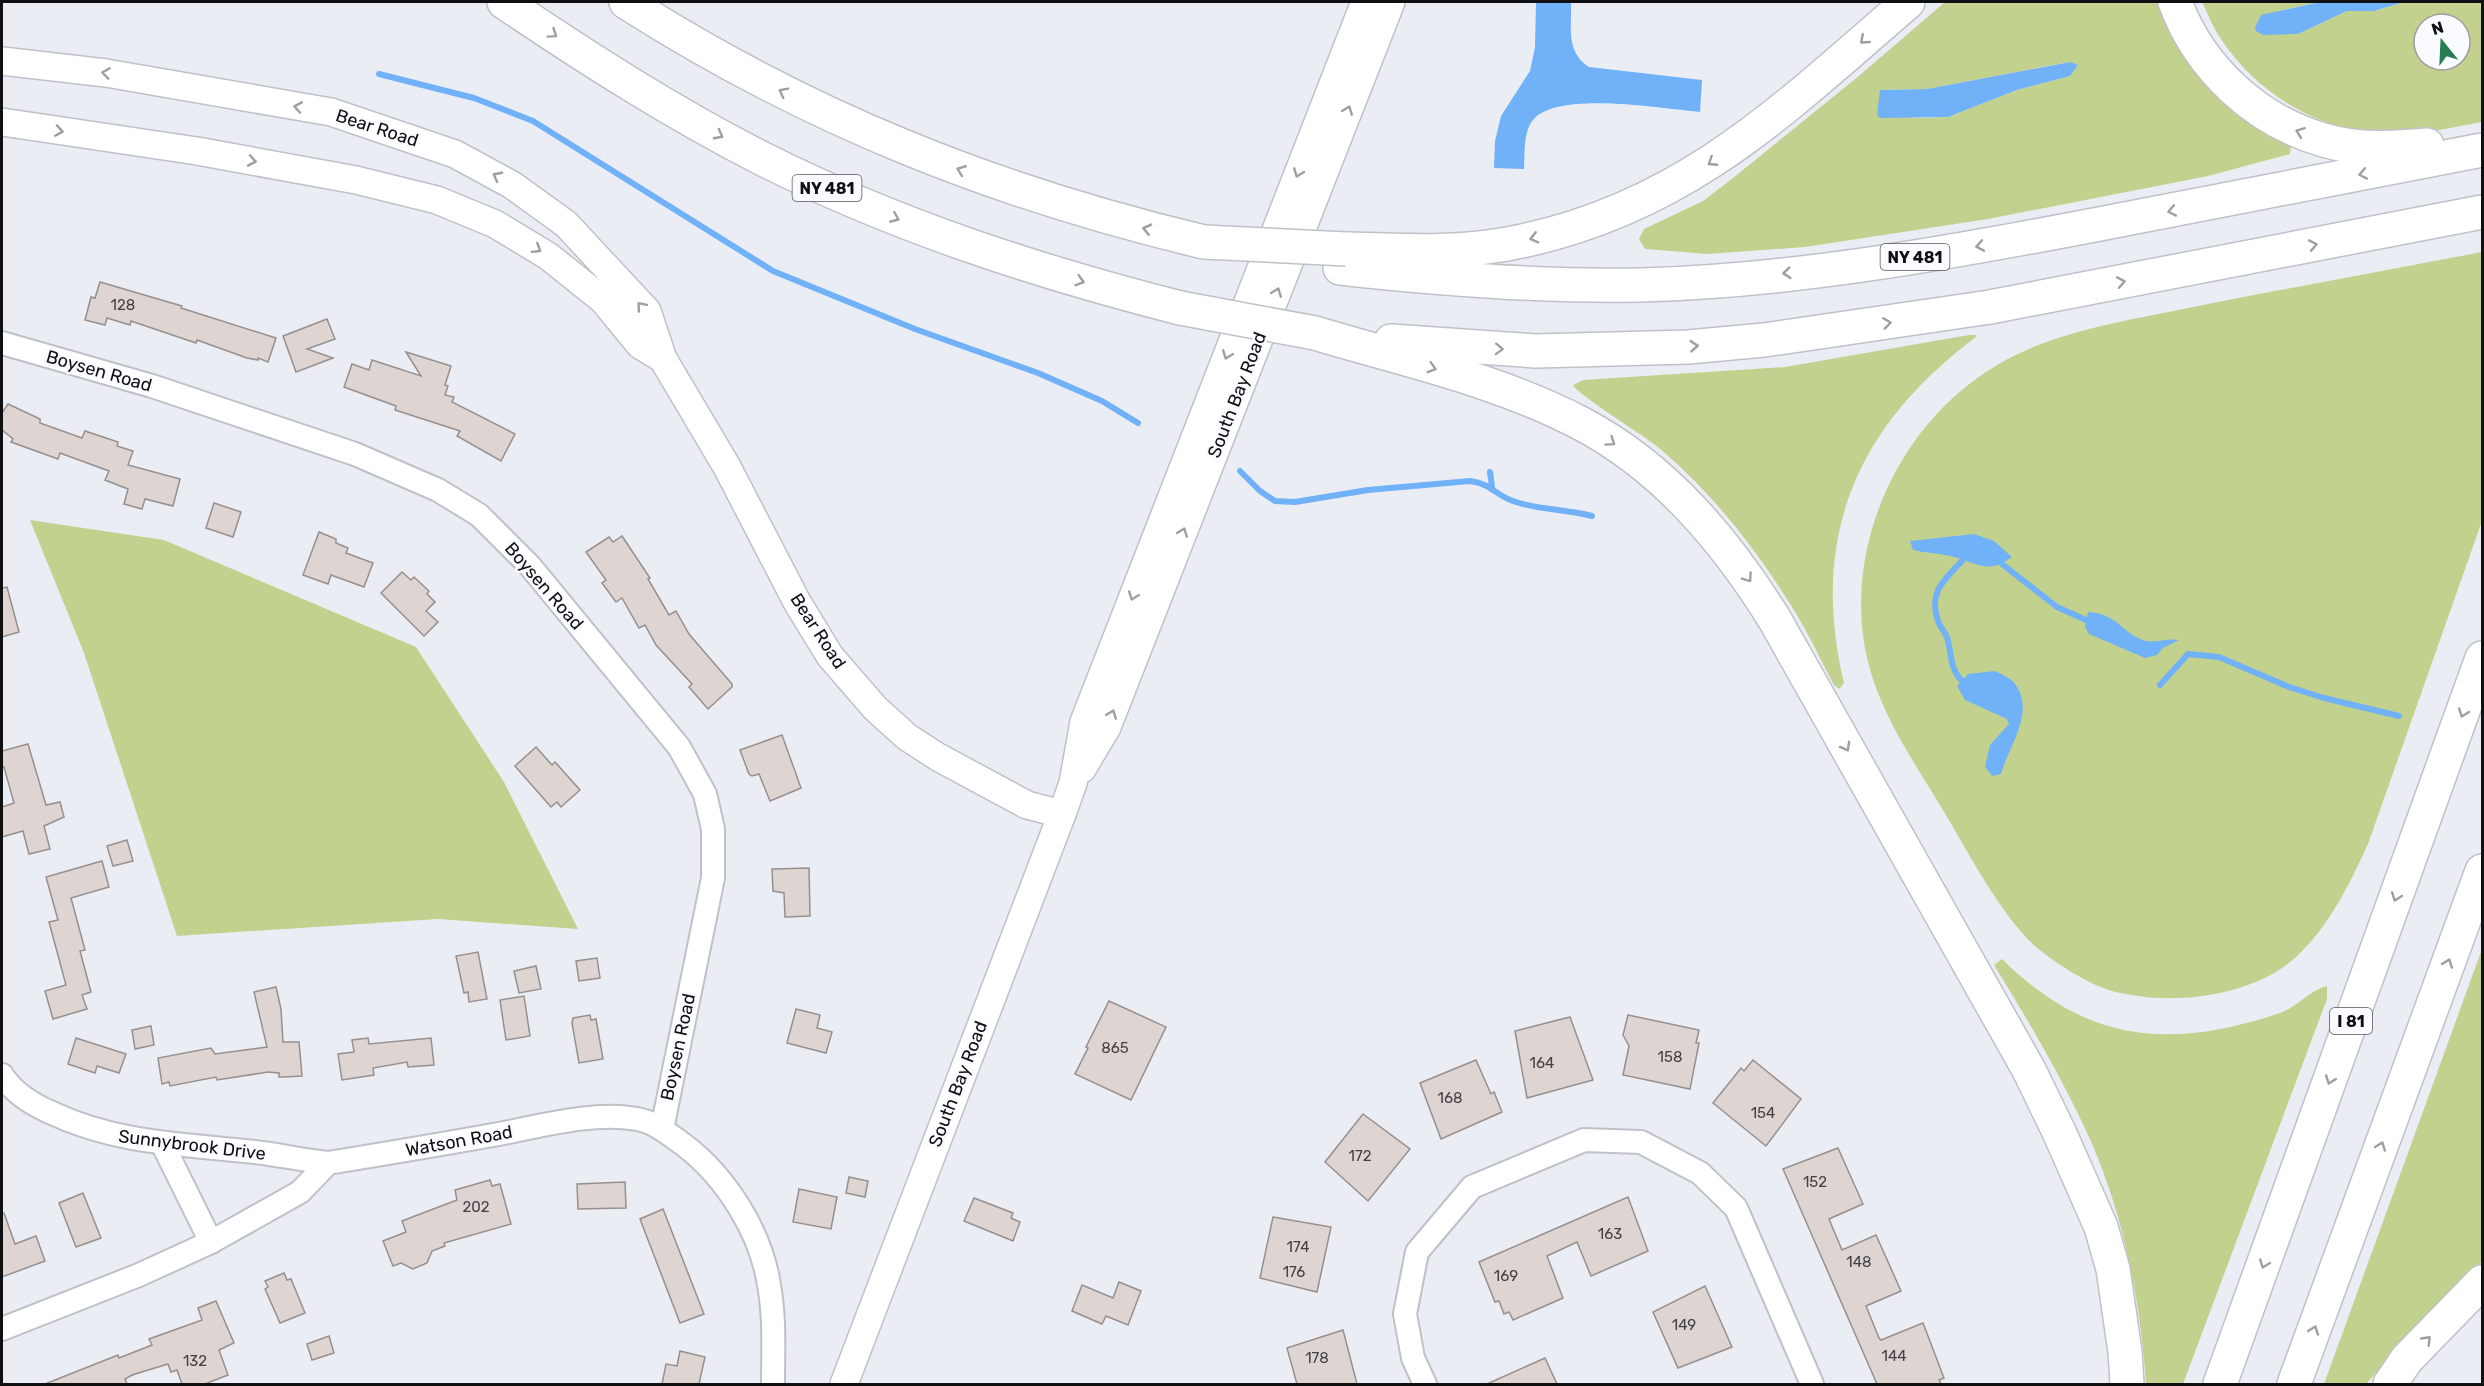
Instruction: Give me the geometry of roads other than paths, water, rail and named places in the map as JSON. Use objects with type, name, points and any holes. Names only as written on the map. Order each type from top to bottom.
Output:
[{"type":"highway","name":"NY 481","points":[[504,2],[629,84],[694,122],[762,158],[899,220],[971,247],[1117,292],[1180,308],[1315,333],[1460,347],[1536,351],[1656,348],[1764,340],[1990,307],[2482,212]]},
{"type":"highway","name":"NY 481","points":[[626,2],[780,90],[917,153],[987,181],[1059,205],[1204,242],[1343,258],[1482,282],[1643,285],[1793,273],[2017,240],[2482,150]]},
{"type":"highway","points":[[1343,258],[1521,242],[1581,225],[1640,202],[1697,172],[1728,152],[1804,92],[1908,2]]},
{"type":"highway","points":[[2175,2],[2193,42],[2227,84],[2273,120],[2298,132],[2329,142],[2366,146],[2405,147],[2482,140]]},
{"type":"highway","points":[[1315,333],[1497,388],[1584,425],[1631,455],[1675,491],[1736,561],[1775,620],[2046,1104],[2102,1227],[2113,1269],[2125,1352],[2127,1384]]},
{"type":"highway","name":"I 81","points":[[2220,1384],[2482,658]]},
{"type":"highway","points":[[2294,1384],[2482,871]]},
{"type":"highway","points":[[2390,1384],[2408,1359],[2482,1282]]},
{"type":"street","name":"South Bay Road","points":[[844,1384],[1062,814],[1073,783],[1084,722],[1365,2]]},
{"type":"street","name":"South Bay Road","points":[[1073,783],[1107,727],[1391,2]]},
{"type":"street","name":"Bear Road","points":[[2,61],[106,73],[331,112],[455,154],[513,185],[566,224],[647,311],[663,359],[727,467],[797,602],[830,656],[875,708],[907,737],[938,757],[1027,805],[1062,814]]},
{"type":"street","name":"Bear Road","points":[[2,122],[208,153],[356,180],[436,200],[495,224],[548,256],[603,300],[640,345],[663,359]]},
{"type":"street","name":"Boysen Road","points":[[2,343],[152,386],[355,454],[438,490],[479,515],[530,566],[679,747],[705,794],[713,829],[713,878],[662,1129]]},
{"type":"street","name":"Sunnybrook Drive","points":[[2,1075],[7,1083],[36,1106],[81,1127],[163,1145],[254,1152],[328,1163]]},
{"type":"street","name":"Watson Road","points":[[328,1163],[570,1121],[619,1116],[640,1119],[662,1129],[696,1154],[731,1194],[759,1245],[769,1284],[774,1333],[773,1384]]},
{"type":"street","points":[[1425,1384],[1413,1358],[1405,1314],[1417,1252],[1472,1187],[1584,1140],[1641,1142],[1700,1173],[1736,1208],[1812,1384]]},
{"type":"street","points":[[163,1145],[211,1242]]},
{"type":"street","points":[[2,1329],[140,1275],[211,1242],[300,1192],[328,1163]]},
{"type":"water","points":[[1536,2],[1571,2],[1573,46],[1581,61],[1589,67],[1702,80],[1700,112],[1638,105],[1587,103],[1564,106],[1546,111],[1533,120],[1525,143],[1524,169],[1494,168],[1495,141],[1501,116],[1530,71],[1535,47]]},
{"type":"water","points":[[2320,2],[2404,2],[2374,11],[2347,11],[2298,34],[2263,35],[2256,31],[2255,27],[2261,15]]},
{"type":"water","points":[[2070,62],[2078,65],[2070,76],[2017,90],[1948,117],[1880,118],[1877,115],[1880,90],[1927,89]]},
{"type":"water","points":[[1974,534],[1994,541],[2012,557],[1995,566],[1981,566],[1950,556],[1913,550],[1910,541]]},
{"type":"water","points":[[2088,612],[2107,616],[2131,634],[2146,641],[2179,640],[2163,648],[2157,655],[2145,658],[2089,634],[2085,627]]},
{"type":"water","points":[[1995,671],[2015,684],[2021,695],[2023,706],[2019,729],[2001,774],[1992,776],[1985,767],[1990,745],[2009,724],[2007,719],[1965,700],[1957,686],[1968,674]]},
{"type":"waterway","points":[[379,74],[474,98],[533,121],[773,271],[915,329],[1038,373],[1102,401],[1138,423]]},
{"type":"waterway","points":[[1240,471],[1260,491],[1275,501],[1295,502],[1368,490],[1470,481],[1489,487],[1503,497],[1516,502],[1592,516]]},
{"type":"waterway","points":[[1490,472],[1492,487]]},
{"type":"waterway","points":[[1962,561],[1949,574],[1936,594],[1935,611],[1947,637],[1953,666],[1962,681]]},
{"type":"waterway","points":[[2002,564],[2057,607],[2086,620]]},
{"type":"waterway","points":[[2160,685],[2188,654],[2219,657],[2289,687],[2399,716]]}]
